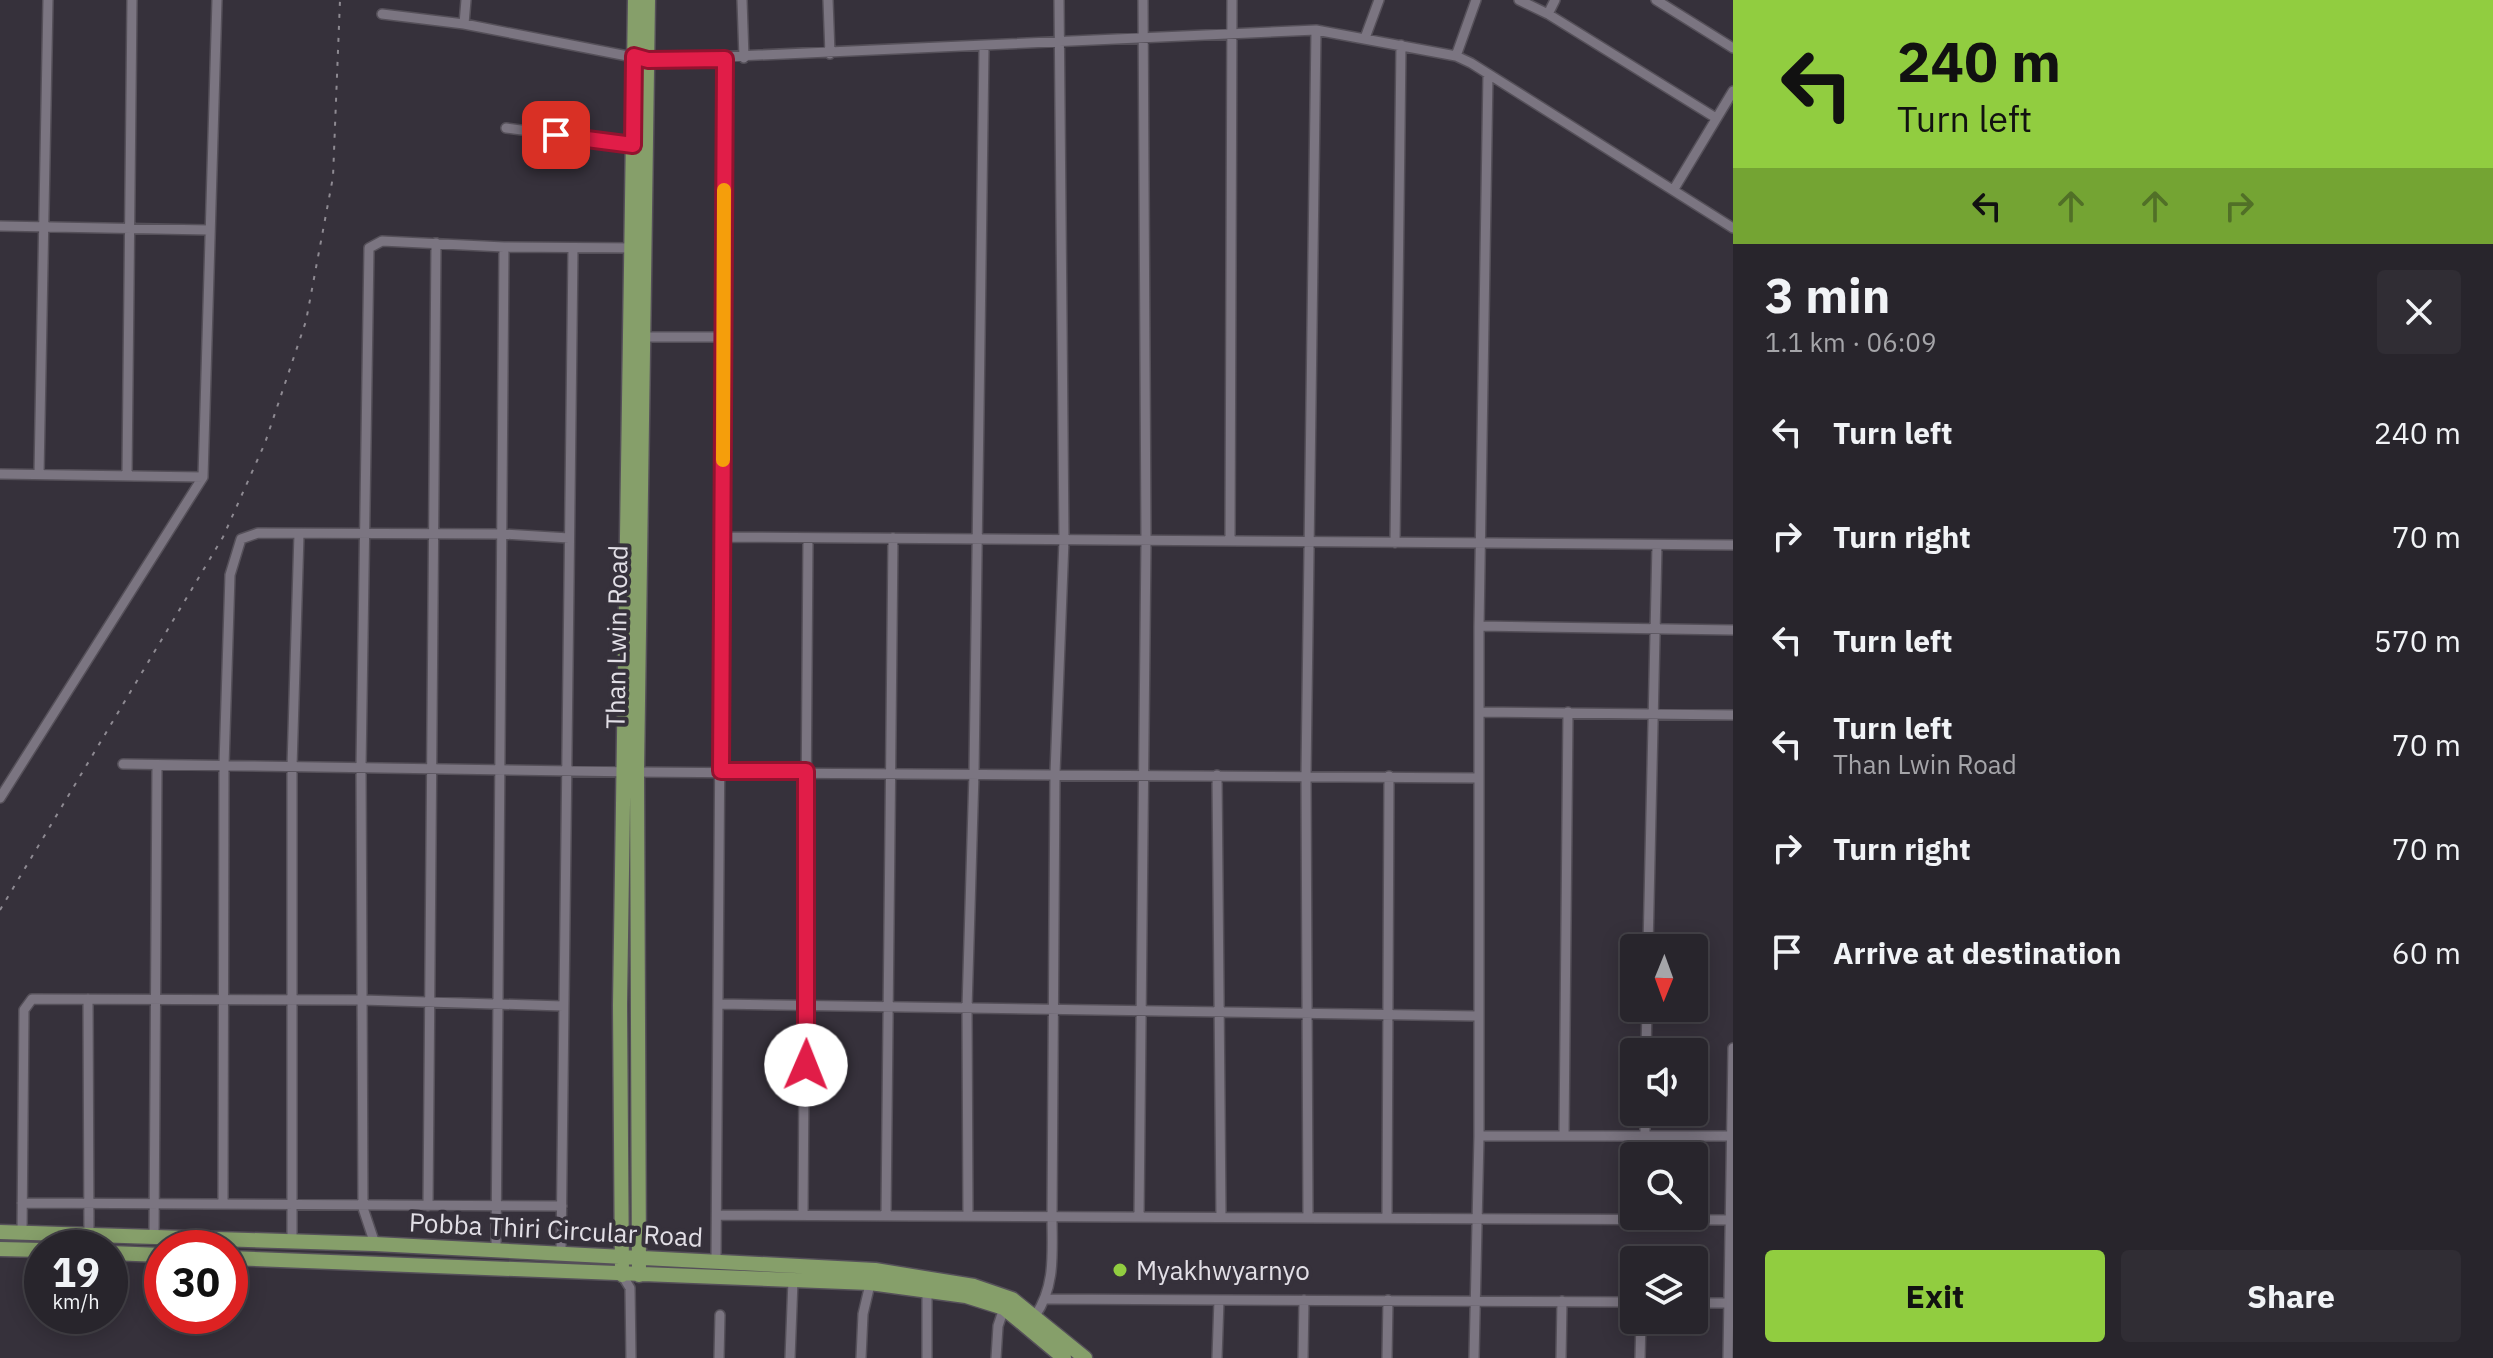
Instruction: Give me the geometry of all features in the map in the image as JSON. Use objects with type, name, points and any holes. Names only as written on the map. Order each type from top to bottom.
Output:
[{"type":"main road","name":"Than Lwin Road","points":[[635,0],[641,58],[630,772],[639,1275]]},
{"type":"main road","name":"Than Lwin Road","points":[[622,1275],[620,1005],[643,337],[633,145],[648,0]]},
{"type":"main road","name":"Pobba Thiri Circular Road","points":[[0,1232],[22,1233]]},
{"type":"main road","name":"Pobba Thiri Circular Road","points":[[248,1240],[716,1261],[974,1286],[1012,1299],[1085,1358]]},
{"type":"main road","points":[[0,1249],[24,1250]]},
{"type":"main road","name":"Pobba Thiri Circular Road","points":[[248,1259],[793,1280],[873,1277],[927,1291],[966,1296],[1004,1308],[1064,1358]]},
{"type":"street","points":[[39,474],[48,0]]},
{"type":"street","points":[[127,475],[127,227],[132,0]]},
{"type":"street","points":[[0,798],[203,477],[217,0]]},
{"type":"street","points":[[464,24],[466,0]]},
{"type":"street","points":[[742,0],[744,58]]},
{"type":"street","points":[[828,0],[830,54]]},
{"type":"street","points":[[1035,1316],[1047,1299],[1052,1216],[1055,773],[1064,540],[1059,0]]},
{"type":"street","points":[[1139,1216],[1146,541],[1143,0]]},
{"type":"street","points":[[1230,541],[1232,0]]},
{"type":"street","points":[[1365,38],[1379,0]]},
{"type":"street","points":[[1456,56],[1476,0]]},
{"type":"street","points":[[1519,0],[1548,14],[1716,118]]},
{"type":"street","points":[[1548,14],[1555,0]]},
{"type":"street","points":[[1656,0],[1733,48]]},
{"type":"street","points":[[382,14],[464,24],[641,58],[725,59],[1316,30],[1456,56],[1733,228]]},
{"type":"street","points":[[1308,1217],[1306,775],[1316,30]]},
{"type":"street","points":[[1395,543],[1401,45]]},
{"type":"street","points":[[968,1216],[967,1008],[974,773],[984,47]]},
{"type":"street","points":[[716,1261],[725,59]]},
{"type":"street","points":[[1474,1358],[1479,1136],[1479,626],[1488,74]]},
{"type":"street","points":[[1674,189],[1733,91]]},
{"type":"street","points":[[506,128],[633,145]]},
{"type":"street","points":[[0,226],[209,230]]},
{"type":"street","points":[[375,1244],[363,1208],[361,767],[369,248],[382,241],[504,247],[638,248]]},
{"type":"street","points":[[428,1206],[436,243]]},
{"type":"street","points":[[496,1250],[504,247]]},
{"type":"street","points":[[561,1253],[573,248]]},
{"type":"street","points":[[643,337],[723,337]]},
{"type":"street","points":[[0,474],[203,477]]},
{"type":"street","points":[[292,1241],[292,766],[299,534]]},
{"type":"street","points":[[223,1204],[221,1000],[224,765],[233,560],[241,539],[248,535],[299,534],[502,534],[569,538]]},
{"type":"street","points":[[722,537],[1733,545]]},
{"type":"street","points":[[803,1215],[807,1005],[808,538]]},
{"type":"street","points":[[886,1216],[893,538]]},
{"type":"street","points":[[1648,934],[1657,545]]},
{"type":"street","points":[[1479,626],[1733,630]]},
{"type":"street","points":[[1480,712],[1733,715]]},
{"type":"street","points":[[1564,1136],[1568,712]]},
{"type":"street","points":[[123,764],[630,772],[1478,778]]},
{"type":"street","points":[[154,1230],[159,999],[157,765]]},
{"type":"street","points":[[1217,775],[1221,1216]]},
{"type":"street","points":[[1387,1217],[1389,776]]},
{"type":"street","points":[[22,1233],[25,1006],[36,998],[291,1002],[362,1000],[563,1006]]},
{"type":"street","points":[[88,999],[89,1230]]},
{"type":"street","points":[[718,1004],[1477,1016]]},
{"type":"street","points":[[1728,1358],[1733,1048]]},
{"type":"street","points":[[1645,1126],[1645,1136]]},
{"type":"street","points":[[1479,1136],[1733,1136]]},
{"type":"street","points":[[22,1203],[363,1208],[562,1206]]},
{"type":"street","points":[[717,1215],[1732,1220]]},
{"type":"street","points":[[622,1275],[630,1288],[631,1358]]},
{"type":"street","points":[[630,1288],[639,1275]]},
{"type":"street","points":[[861,1358],[863,1314],[873,1277]]},
{"type":"street","points":[[790,1358],[793,1280]]},
{"type":"street","points":[[927,1291],[927,1358]]},
{"type":"street","points":[[1047,1299],[1620,1302]]},
{"type":"street","points":[[1217,1358],[1219,1300]]},
{"type":"street","points":[[1303,1358],[1304,1300]]},
{"type":"street","points":[[1387,1358],[1388,1300]]},
{"type":"street","points":[[1561,1358],[1562,1301]]},
{"type":"street","points":[[1708,1303],[1731,1303]]},
{"type":"street","points":[[996,1358],[998,1326],[1004,1308]]},
{"type":"street","points":[[719,1358],[720,1315]]},
{"type":"street","points":[[1640,1358],[1641,1334]]},
{"type":"railway","points":[[0,910],[223,537],[265,443],[306,321],[333,177],[340,0]]},
{"type":"slow traffic","points":[[723,460],[724,190]]},
{"type":"place","name":"Myakhwyarnyo","points":[[1120,1270]]},
{"type":"route","points":[[556,135],[633,145],[634,56],[648,60],[725,59],[721,771],[806,771],[806,1065]]}]
